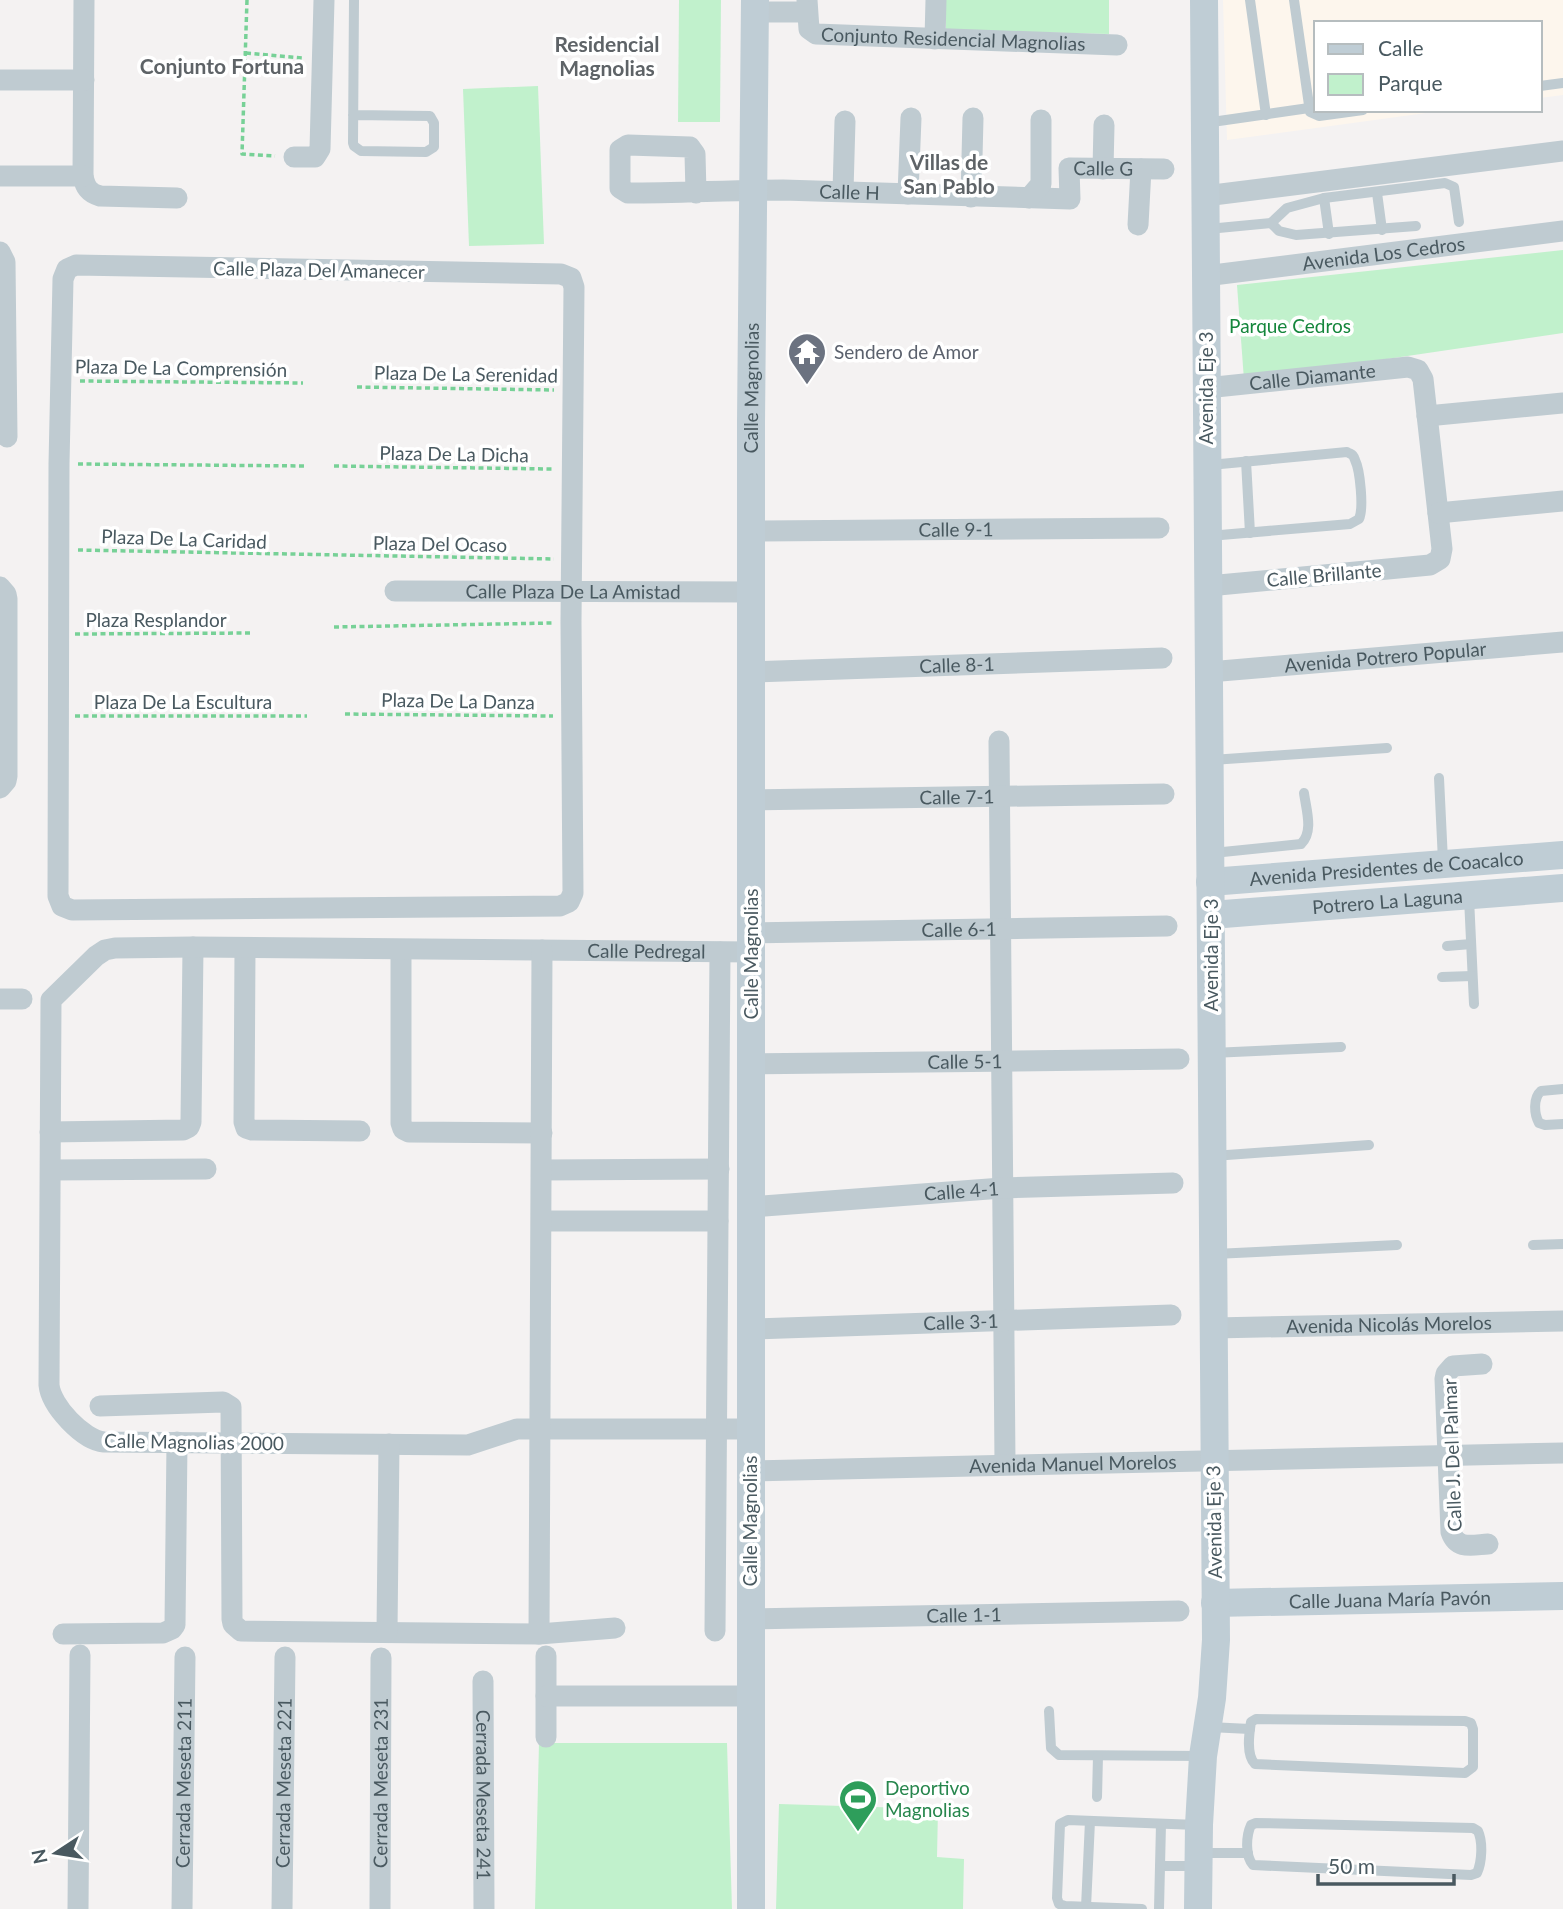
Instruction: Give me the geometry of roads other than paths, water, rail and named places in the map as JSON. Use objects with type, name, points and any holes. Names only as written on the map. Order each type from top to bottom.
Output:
[{"type":"street","points":[[84,0],[83,176],[88,190],[100,196],[177,198]]},
{"type":"street","points":[[294,157],[315,157],[320,149],[324,0]]},
{"type":"street","points":[[934,39],[936,0]]},
{"type":"street","name":"Avenida Eje 3","points":[[1198,1909],[1203,1756],[1215,1670],[1204,0]]},
{"type":"street","name":"Conjunto Residencial Magnolias","points":[[755,6],[807,6],[809,29],[813,33],[1118,45]]},
{"type":"street","name":"Calle Magnolias","points":[[751,1909],[749,1471],[755,6]]},
{"type":"street","points":[[0,80],[84,80]]},
{"type":"street","points":[[908,194],[911,118]]},
{"type":"street","points":[[971,197],[973,118]]},
{"type":"street","points":[[1029,198],[1041,184],[1041,120]]},
{"type":"street","points":[[843,191],[845,121]]},
{"type":"street","points":[[1102,169],[1104,125]]},
{"type":"street","name":"Calle H","points":[[696,193],[695,151],[687,146],[622,147],[620,185],[622,191],[628,193],[696,193],[754,190],[843,191],[1029,198]]},
{"type":"street","points":[[1205,196],[1563,151]]},
{"type":"street","name":"Calle G","points":[[1029,198],[1070,199],[1069,169],[1164,169]]},
{"type":"street","points":[[1138,225],[1141,169]]},
{"type":"street","points":[[0,176],[83,176]]},
{"type":"street","name":"Avenida Los Cedros","points":[[1205,276],[1563,231]]},
{"type":"street","points":[[0,252],[5,262],[7,438]]},
{"type":"street","name":"Calle Plaza Del Amanecer","points":[[76,265],[561,274],[570,278],[575,288],[571,592],[573,893],[565,905],[72,910],[62,906],[58,896],[59,464],[63,279],[67,269],[76,265]]},
{"type":"street","name":"Calle Diamante","points":[[1206,388],[1408,367],[1418,370],[1423,379],[1427,416]]},
{"type":"street","points":[[1563,403],[1427,416],[1438,513],[1563,501]]},
{"type":"street","name":"Calle Brillante","points":[[1208,586],[1430,565],[1440,559],[1443,549],[1438,513]]},
{"type":"street","name":"Calle 9-1","points":[[751,531],[1159,527]]},
{"type":"street","points":[[0,587],[7,599],[7,776],[0,788]]},
{"type":"street","name":"Calle Plaza De La Amistad","points":[[395,591],[751,592]]},
{"type":"street","name":"Avenida Potrero Popular","points":[[1209,672],[1563,642]]},
{"type":"street","name":"Calle 8-1","points":[[751,672],[1162,658]]},
{"type":"street","points":[[999,741],[1005,1463]]},
{"type":"street","name":"Calle 7-1","points":[[751,800],[1164,794]]},
{"type":"street","name":"Avenida Presidentes de Coacalco","points":[[1210,882],[1563,855]]},
{"type":"street","name":"Potrero La Laguna","points":[[1211,915],[1563,888]]},
{"type":"street","name":"Calle 6-1","points":[[751,942],[1002,928],[1167,926]]},
{"type":"street","name":"Calle Pedregal","points":[[245,949],[720,952],[751,942]]},
{"type":"street","points":[[50,1132],[183,1130],[189,1127],[193,947],[245,949],[246,1128],[360,1131]]},
{"type":"street","name":"Calle Magnolias 2000","points":[[193,947],[105,950],[51,1000],[49,1385],[51,1396],[84,1434],[93,1440],[104,1442],[467,1445],[509,1430],[750,1429]]},
{"type":"street","points":[[539,1634],[542,950]]},
{"type":"street","points":[[401,951],[403,1129],[409,1132],[542,1133]]},
{"type":"street","points":[[715,1631],[720,952]]},
{"type":"street","points":[[0,999],[22,999]]},
{"type":"street","name":"Calle 5-1","points":[[751,1065],[1179,1059]]},
{"type":"street","points":[[51,1170],[206,1169]]},
{"type":"street","points":[[542,1170],[719,1169]]},
{"type":"street","name":"Calle 4-1","points":[[750,1207],[1002,1188],[1174,1183]]},
{"type":"street","points":[[541,1221],[718,1222]]},
{"type":"street","name":"Calle 3-1","points":[[751,1329],[1171,1315]]},
{"type":"street","name":"Avenida Nicolás Morelos","points":[[1214,1328],[1563,1321]]},
{"type":"street","name":"Calle J. Del Palmar","points":[[1482,1364],[1453,1366],[1446,1374],[1452,1538],[1460,1545],[1488,1544]]},
{"type":"street","points":[[100,1406],[226,1403],[231,1410],[232,1619],[236,1628],[246,1632],[539,1634],[615,1628]]},
{"type":"street","points":[[63,1634],[163,1633],[175,1625],[177,1442]]},
{"type":"street","points":[[387,1632],[389,1444]]},
{"type":"street","name":"Avenida Manuel Morelos","points":[[749,1471],[1005,1463],[1563,1453]]},
{"type":"street","name":"Calle Juana María Pavón","points":[[1215,1603],[1563,1596]]},
{"type":"street","name":"Calle 1-1","points":[[749,1619],[1178,1611]]},
{"type":"street","points":[[78,1909],[80,1655]]},
{"type":"street","points":[[546,1656],[546,1737]]},
{"type":"street","name":"Cerrada Meseta 211","points":[[181,1909],[186,1657]]},
{"type":"street","name":"Cerrada Meseta 221","points":[[282,1909],[285,1657]]},
{"type":"street","name":"Cerrada Meseta 231","points":[[380,1909],[381,1658]]},
{"type":"street","name":"Cerrada Meseta 241","points":[[483,1681],[484,1909]]},
{"type":"street","points":[[546,1696],[750,1696]]},
{"type":"lane","points":[[353,115],[429,116],[435,123],[434,147],[426,152],[358,150],[354,143],[353,115],[354,0]]},
{"type":"lane","points":[[1250,0],[1266,115]]},
{"type":"lane","points":[[1294,0],[1309,108],[1312,114],[1319,116],[1348,112]]},
{"type":"lane","points":[[1542,86],[1563,83]]},
{"type":"lane","points":[[1205,123],[1309,108]]},
{"type":"lane","points":[[1205,229],[1271,223],[1287,208],[1324,198],[1448,184],[1454,190],[1459,222]]},
{"type":"lane","points":[[1377,193],[1382,230]]},
{"type":"lane","points":[[1324,198],[1329,234]]},
{"type":"lane","points":[[1271,223],[1279,231],[1289,235],[1416,226]]},
{"type":"lane","points":[[1207,465],[1347,452],[1352,454],[1357,463],[1362,508],[1359,519],[1350,524],[1208,536]]},
{"type":"lane","points":[[1246,461],[1250,533]]},
{"type":"lane","points":[[1209,761],[1387,748]]},
{"type":"lane","points":[[1439,778],[1443,864]]},
{"type":"lane","points":[[1210,853],[1301,844],[1308,830],[1304,793]]},
{"type":"lane","points":[[1469,895],[1474,1004]]},
{"type":"lane","points":[[1447,946],[1471,944]]},
{"type":"lane","points":[[1442,977],[1472,976]]},
{"type":"lane","points":[[1212,1053],[1341,1047]]},
{"type":"lane","points":[[1563,1090],[1541,1091],[1536,1098],[1536,1116],[1539,1123],[1563,1124]]},
{"type":"lane","points":[[1213,1156],[1369,1145]]},
{"type":"lane","points":[[1533,1245],[1563,1244]]},
{"type":"lane","points":[[1212,1254],[1397,1245]]},
{"type":"lane","points":[[1049,1711],[1050,1742],[1055,1752],[1064,1756],[1203,1756]]},
{"type":"lane","points":[[1256,1719],[1465,1721],[1471,1723],[1473,1729],[1473,1767],[1465,1773],[1258,1765],[1252,1762],[1250,1757],[1250,1729],[1251,1722],[1256,1719]]},
{"type":"lane","points":[[1207,1727],[1250,1729]]},
{"type":"lane","points":[[1097,1797],[1098,1756]]},
{"type":"lane","points":[[1142,1909],[1062,1906],[1058,1901],[1059,1828],[1065,1820],[1199,1825]]},
{"type":"lane","points":[[1086,1907],[1090,1821]]},
{"type":"lane","points":[[1256,1823],[1473,1828],[1481,1837],[1480,1867],[1477,1873],[1471,1875],[1256,1866],[1249,1861],[1248,1853],[1249,1828],[1256,1823]]},
{"type":"lane","points":[[1159,1909],[1161,1824]]},
{"type":"lane","points":[[1160,1866],[1248,1853]]},
{"type":"place","name":"Sendero de Amor","points":[[807,386]]},
{"type":"place","name":"Deportivo Magnolias","points":[[858,1833]]},
{"type":"district","name":"Residencial Magnolias","points":[[607,57]]},
{"type":"district","name":"Conjunto Fortuna","points":[[222,67]]},
{"type":"district","name":"Villas de San Pablo","points":[[949,175]]},
{"type":"park label","name":"Parque Cedros","points":[[1290,326]]}]
